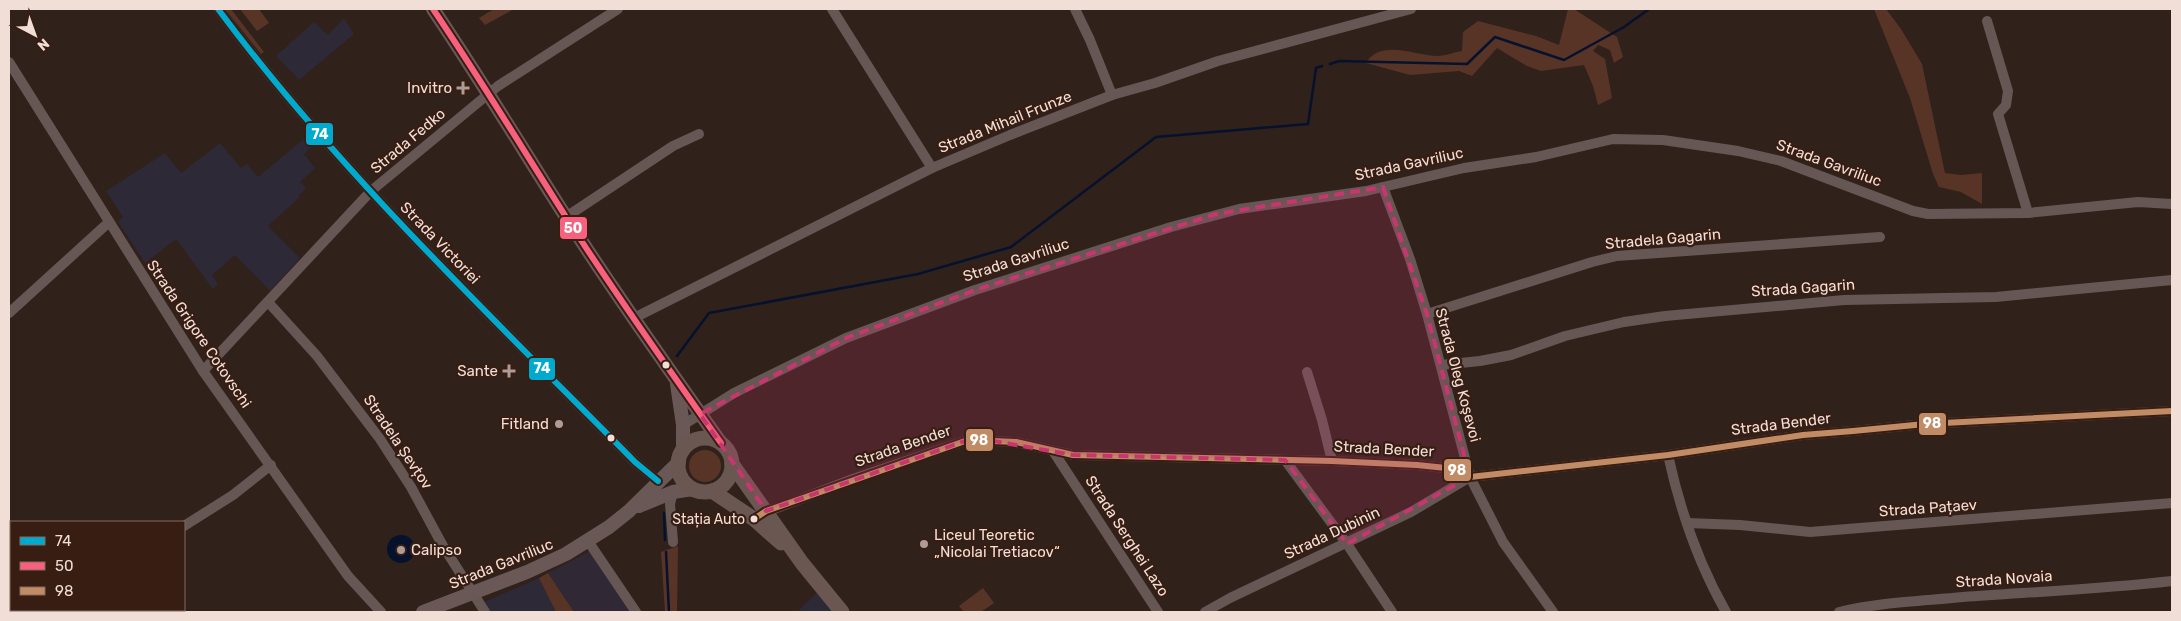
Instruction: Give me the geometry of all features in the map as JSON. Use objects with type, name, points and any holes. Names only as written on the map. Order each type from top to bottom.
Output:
[{"type":"main road","points":[[434,9],[490,92],[566,217],[632,318],[721,443]]},
{"type":"main road","points":[[677,381],[683,425],[682,478],[693,489],[705,492],[712,491],[720,488],[727,481],[732,464]]},
{"type":"main road","points":[[681,456],[696,440],[713,439],[727,448],[732,464],[760,515],[842,612]]},
{"type":"main road","name":"Strada Gavriliuc","points":[[629,511],[681,456]]},
{"type":"main road","name":"Strada Gavriliuc","points":[[423,612],[551,562],[588,541],[629,511],[673,492],[693,489]]},
{"type":"main road","points":[[712,491],[760,515]]},
{"type":"street","name":"Strada Victoriei","points":[[218,9],[249,51],[392,216],[635,462],[658,481]]},
{"type":"street","name":"Strada Fedko","points":[[203,371],[371,191],[490,92],[618,9]]},
{"type":"street","points":[[832,9],[932,168]]},
{"type":"street","points":[[1075,9],[1090,40],[1112,95]]},
{"type":"street","name":"Strada Mihail Frunze","points":[[632,318],[932,168],[1112,95],[1155,83],[1218,61],[1411,9]]},
{"type":"street","points":[[1987,21],[2008,91],[2006,105],[1998,114],[2028,213]]},
{"type":"street","name":"Strada Grigore Cotovschi","points":[[9,62],[108,223],[203,371],[348,576],[381,612]]},
{"type":"street","points":[[566,217],[673,146],[699,134]]},
{"type":"street","name":"Strada Gavriliuc","points":[[683,425],[734,393],[846,338],[974,290],[1216,214],[1383,187],[1464,168],[1536,157],[1613,139],[1663,140],[1738,151],[1782,161],[1913,211],[1928,214],[2028,213],[2138,202],[2172,204]]},
{"type":"street","name":"Strada Oleg Koşevoi","points":[[1383,187],[1410,259],[1427,314],[1470,477],[1503,542],[1553,612]]},
{"type":"street","points":[[9,313],[108,223]]},
{"type":"street","name":"Stradela Gagarin","points":[[1427,314],[1592,262],[1617,256],[1880,236]]},
{"type":"street","name":"Strada Gagarin","points":[[1441,365],[1496,358],[1566,336],[1624,322],[1672,315],[1844,300],[1996,298],[2172,280]]},
{"type":"street","name":"Stradela Șevțov","points":[[268,302],[317,356],[380,439],[411,487],[472,593],[485,612]]},
{"type":"street","points":[[1307,372],[1332,461]]},
{"type":"street","name":"Strada Bender","points":[[760,515],[968,440],[1016,442],[1053,451],[1092,456],[1332,461],[1446,467],[1470,477],[1668,456],[1804,435],[1916,425],[2172,411]]},
{"type":"street","name":"Strada Serghei Lazo","points":[[1053,451],[1158,612]]},
{"type":"street","points":[[1668,456],[1674,485],[1698,558],[1726,612]]},
{"type":"street","points":[[1285,460],[1346,544],[1392,612]]},
{"type":"street","points":[[185,525],[233,495],[271,465]]},
{"type":"street","name":"Strada Dubinin","points":[[1204,612],[1411,512],[1470,477]]},
{"type":"street","points":[[673,492],[670,504],[673,542]]},
{"type":"street","name":"Strada Pațaev","points":[[1687,523],[1740,525],[1810,532],[2172,503]]},
{"type":"street","points":[[588,541],[636,612]]},
{"type":"street","name":"Strada Novaia","points":[[1839,612],[1903,602],[2014,592],[2117,588],[2172,581]]},
{"type":"highlighted area","points":[[1383,187],[1427,314],[1470,477],[1347,544],[1285,460],[1073,455],[988,440],[968,440],[766,511],[700,414],[846,338],[975,290],[1216,214]]},
{"type":"shaded area","points":[[225,9],[231,9],[264,52],[261,54]]},
{"type":"shaded area","points":[[240,9],[259,9],[269,23],[257,31]]},
{"type":"shaded area","points":[[494,9],[514,9],[485,25],[479,18]]},
{"type":"shaded area","points":[[1568,9],[1574,9],[1617,37],[1623,57],[1614,63],[1610,50],[1598,45],[1593,51],[1605,59],[1612,98],[1598,105],[1593,86],[1584,65],[1541,71],[1527,66],[1497,48],[1472,76],[1459,71],[1410,75],[1366,63],[1380,51],[1399,50],[1438,56],[1462,51],[1463,32],[1478,21],[1536,36],[1559,45]]},
{"type":"shaded area","points":[[1874,9],[1886,9],[1901,29],[1922,64],[1945,173],[1961,175],[1982,173],[1982,204],[1961,192],[1939,187],[1933,174],[1910,98]]},
{"type":"shaded area","points":[[344,18],[354,34],[299,80],[276,56],[314,22],[328,35]]},
{"type":"shaded area","points":[[306,137],[313,146],[304,154],[315,168],[300,182],[306,188],[299,195],[300,197],[268,226],[300,258],[270,291],[235,255],[212,275],[218,284],[213,289],[176,239],[145,263],[118,222],[123,217],[106,191],[165,153],[181,173],[220,143],[241,168],[247,164],[258,177]]},
{"type":"shaded area","points":[[705,450],[711,451],[716,455],[720,460],[720,472],[716,477],[711,481],[705,482],[699,481],[694,477],[690,472],[689,466],[690,460],[694,455],[699,451]]},
{"type":"shaded area","points":[[678,546],[677,612],[665,612],[661,552]]},
{"type":"shaded area","points":[[592,550],[632,610],[628,612],[574,612],[548,573]]},
{"type":"shaded area","points":[[548,573],[574,612],[556,612],[539,578]]},
{"type":"shaded area","points":[[539,578],[556,612],[488,612],[482,603]]},
{"type":"shaded area","points":[[983,588],[994,603],[981,612],[964,612],[959,606]]},
{"type":"shaded area","points":[[817,593],[833,612],[797,612]]},
{"type":"water","name":"Calipso","points":[[401,535],[411,539],[415,549],[411,559],[401,563],[391,559],[387,549],[391,539]]},
{"type":"waterway","points":[[1330,64],[1339,61],[1467,64],[1495,37],[1564,60],[1624,27],[1649,9]]},
{"type":"waterway","points":[[677,356],[709,313],[918,274],[1011,247],[1156,137],[1308,124],[1316,68],[1322,66]]},
{"type":"waterway","points":[[664,513],[665,540]]},
{"type":"waterway","points":[[666,552],[669,612]]},
{"type":"transit line","name":"74","points":[[218,9],[265,70],[315,129],[419,243],[635,462],[658,481]]},
{"type":"transit line","name":"50","points":[[433,9],[603,274],[721,443]]},
{"type":"transit line","name":"98","points":[[754,519],[766,511],[968,440],[1016,442],[1073,455],[1332,461],[1417,465],[1456,469],[1470,477],[1668,455],[1803,435],[1925,424],[2172,411]]},
{"type":"place","name":"Invitro","points":[[463,88]]},
{"type":"place","name":"Sante","points":[[509,371]]},
{"type":"place","name":"Fitland","points":[[559,424]]},
{"type":"place","name":"Stația Auto","points":[[754,519]]},
{"type":"place","name":"Liceul Teoretic „Nicolai Tretiacov“","points":[[924,544]]},
{"type":"place","name":"Calipso","points":[[401,550]]}]
